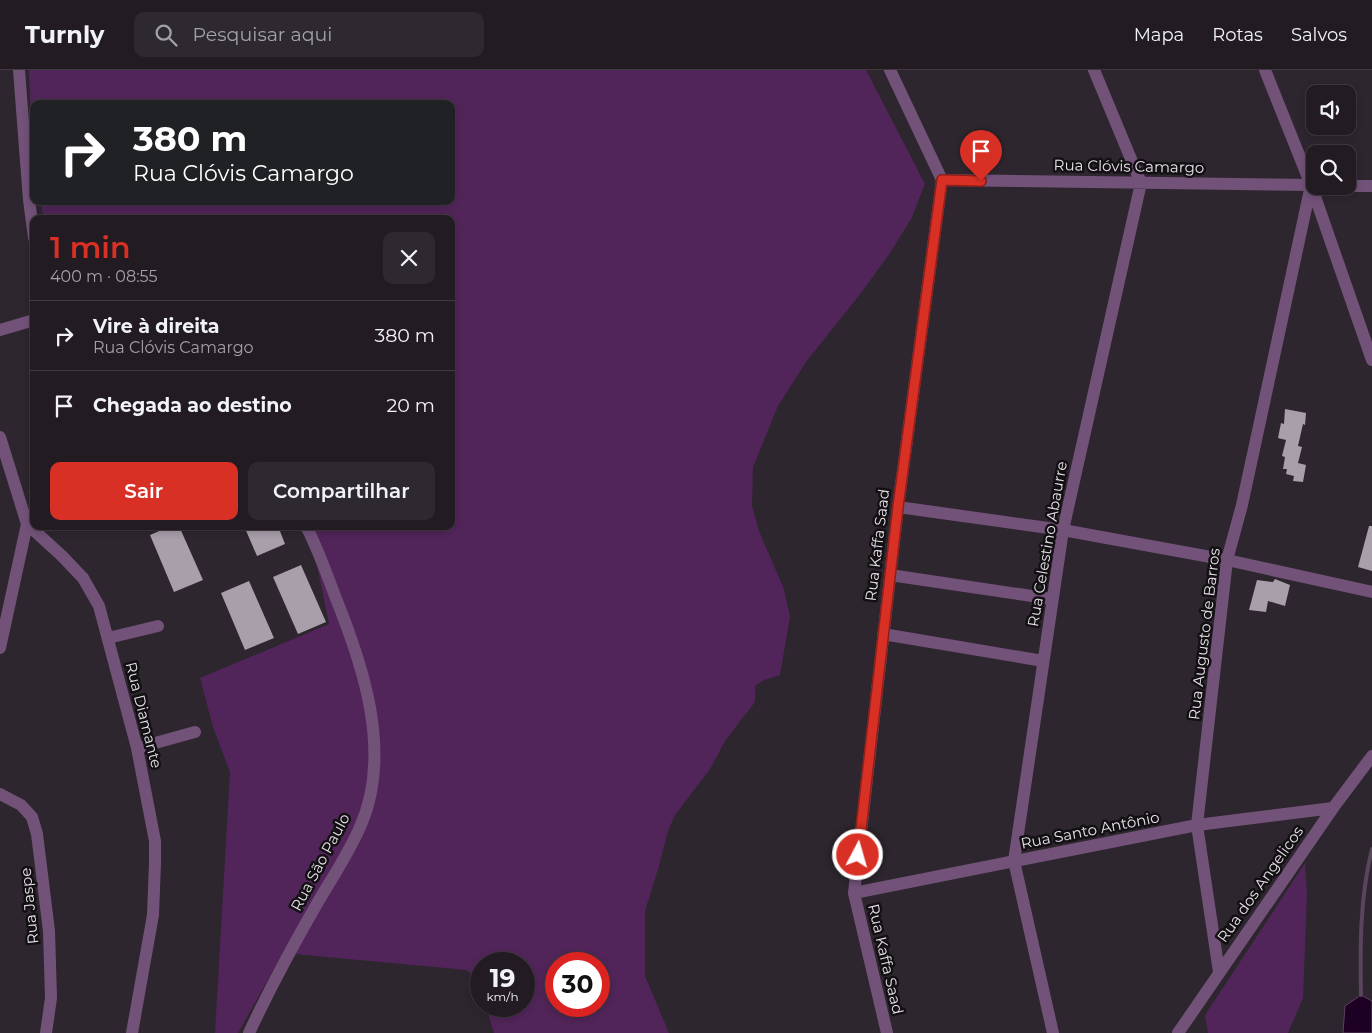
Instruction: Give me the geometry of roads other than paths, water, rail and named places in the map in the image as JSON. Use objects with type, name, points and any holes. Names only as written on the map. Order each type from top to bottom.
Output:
[{"type":"street","points":[[19,70],[31,215]]},
{"type":"street","points":[[890,70],[942,180]]},
{"type":"street","points":[[1094,70],[1141,183]]},
{"type":"street","points":[[1265,70],[1306,168]]},
{"type":"street","name":"Rua Clóvis Camargo","points":[[942,180],[1306,185]]},
{"type":"street","name":"Rua Kaffa Saad","points":[[886,1033],[854,893],[898,507],[942,180]]},
{"type":"street","name":"Rua Celestino Abaurre","points":[[1053,1033],[1014,861],[1063,530],[1141,183]]},
{"type":"street","points":[[1356,186],[1372,186]]},
{"type":"street","name":"Rua Augusto de Barros","points":[[1219,972],[1197,825],[1228,560],[1311,195]]},
{"type":"street","points":[[1316,195],[1372,360]]},
{"type":"street","points":[[0,330],[30,321]]},
{"type":"street","points":[[0,437],[27,524],[0,648]]},
{"type":"street","points":[[898,507],[1063,530],[1228,560],[1372,592]]},
{"type":"street","name":"Rua Diamante","points":[[27,524],[30,527]]},
{"type":"street","name":"Rua Diamante","points":[[34,530],[83,578],[100,606],[137,748],[155,841],[155,863],[153,915],[132,1033]]},
{"type":"street","name":"Rua São Paulo","points":[[249,1033],[278,974],[361,826],[370,796],[374,766],[374,732],[368,697],[349,630],[308,530]]},
{"type":"street","points":[[890,575],[1052,599]]},
{"type":"street","points":[[108,638],[158,626]]},
{"type":"street","points":[[884,634],[1043,661]]},
{"type":"street","points":[[137,748],[195,732]]},
{"type":"street","name":"Rua dos Angelicos","points":[[1178,1033],[1333,808],[1372,756]]},
{"type":"street","name":"Rua Jaspe","points":[[0,794],[21,804],[32,816],[37,834],[50,931],[51,998],[46,1033]]},
{"type":"street","name":"Rua Santo Antônio","points":[[854,893],[1197,825],[1333,808]]},
{"type":"waterway","points":[[1361,995],[1363,903],[1372,849]]}]
